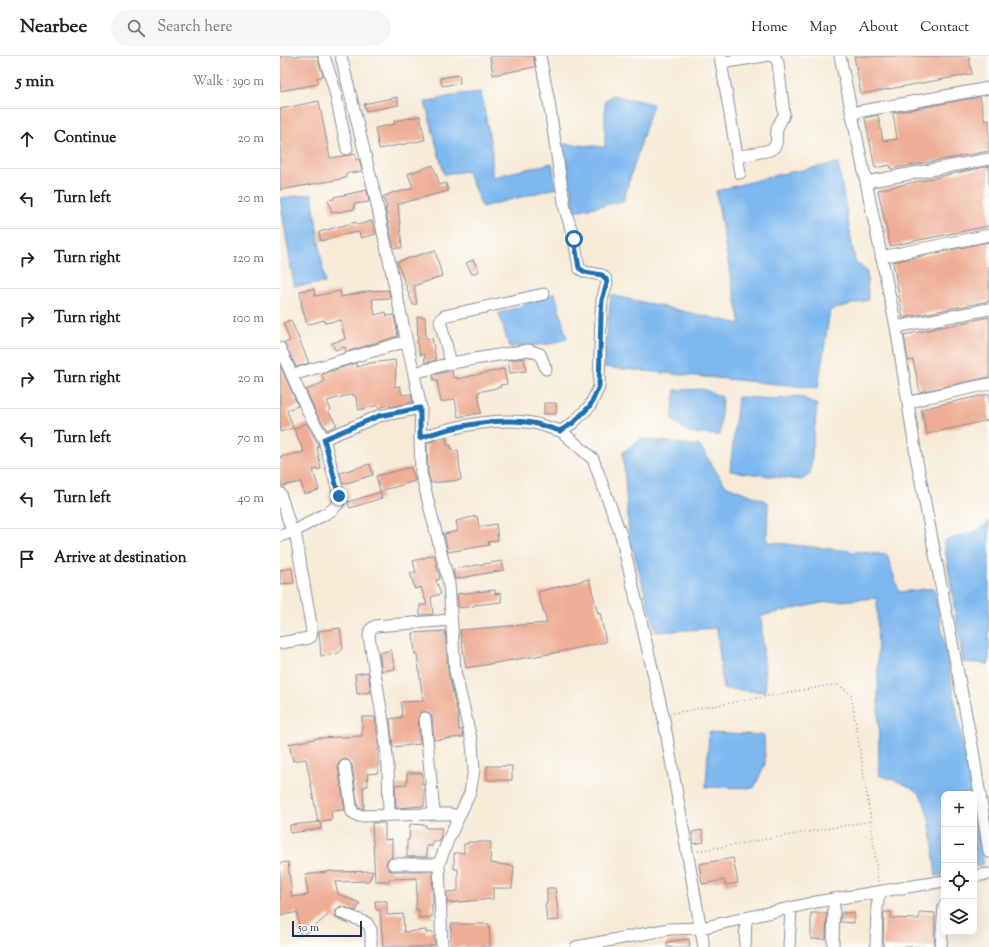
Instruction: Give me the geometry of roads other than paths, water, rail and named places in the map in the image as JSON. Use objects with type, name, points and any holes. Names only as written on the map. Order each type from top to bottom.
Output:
[{"type":"street","points":[[324,56],[334,87],[347,149]]},
{"type":"street","points":[[341,56],[349,84],[414,373],[420,408],[421,473],[449,584],[455,671],[472,744],[474,770],[470,793],[458,817],[439,864],[442,947]]},
{"type":"street","points":[[540,56],[549,102],[565,209],[574,239],[579,268],[585,272],[602,275],[606,279],[607,283],[602,300],[599,386],[590,406],[573,423],[560,431]]},
{"type":"street","points":[[740,173],[721,60],[764,56]]},
{"type":"street","points":[[737,157],[770,150],[776,145],[777,127],[783,120],[784,114],[778,63],[775,57],[772,56]]},
{"type":"street","points":[[840,56],[896,327],[916,456],[973,751],[989,852]]},
{"type":"street","points":[[334,87],[349,84]]},
{"type":"street","points":[[851,113],[989,88]]},
{"type":"street","points":[[866,182],[989,158]]},
{"type":"street","points":[[881,257],[989,235]]},
{"type":"street","points":[[451,363],[440,321],[444,316],[544,294]]},
{"type":"street","points":[[896,327],[989,309]]},
{"type":"street","points":[[292,375],[407,342]]},
{"type":"street","points":[[280,348],[309,414],[324,439],[339,496],[338,504],[332,510],[294,532],[280,536]]},
{"type":"street","points":[[414,373],[451,363],[528,350],[540,354],[546,369]]},
{"type":"street","points":[[908,403],[928,397],[989,384]]},
{"type":"street","points":[[324,439],[379,416],[420,408]]},
{"type":"street","points":[[420,438],[440,431],[486,423],[517,422],[536,424],[560,431],[593,459],[620,535],[663,715],[704,947]]},
{"type":"street","points":[[280,494],[294,532],[312,631],[311,637],[309,638],[280,643]]},
{"type":"street","points":[[389,815],[388,766],[369,636],[370,630],[375,626],[451,620]]},
{"type":"street","points":[[425,718],[434,814]]},
{"type":"street","points":[[345,766],[352,812],[358,816],[450,814],[458,817]]},
{"type":"street","points":[[393,864],[439,864]]},
{"type":"street","points":[[977,876],[989,874]]},
{"type":"street","points":[[576,947],[669,929],[701,928],[834,899],[941,882]]},
{"type":"street","points":[[876,947],[877,906],[880,892]]},
{"type":"street","points":[[833,947],[834,899]]},
{"type":"street","points":[[789,947],[790,908]]},
{"type":"street","points":[[342,913],[367,923],[371,930],[371,947]]},
{"type":"street","points":[[745,947],[746,918]]},
{"type":"street","points":[[941,947],[942,935]]},
{"type":"water","points":[[481,92],[492,151],[492,177],[552,163],[556,188],[482,207],[467,171],[444,174],[425,102],[461,94]]},
{"type":"water","points":[[612,95],[653,104],[623,201],[575,211],[563,144],[605,147],[605,101]]},
{"type":"water","points":[[838,163],[855,261],[867,272],[868,300],[830,310],[818,388],[603,367],[611,295],[741,324],[730,274],[716,191],[781,174]]},
{"type":"water","points":[[312,194],[325,283],[294,286],[280,198]]},
{"type":"water","points":[[555,293],[567,339],[550,344],[509,347],[499,313]]},
{"type":"water","points":[[703,389],[722,397],[720,435],[690,433],[672,420],[675,390]]},
{"type":"water","points":[[800,396],[817,405],[810,474],[802,480],[730,471],[738,397],[776,399]]},
{"type":"water","points":[[641,439],[700,446],[725,485],[768,502],[767,542],[887,555],[899,592],[934,588],[971,791],[941,791],[941,875],[936,876],[930,823],[924,802],[920,795],[907,785],[879,775],[877,598],[826,602],[761,616],[766,692],[723,689],[717,628],[656,632],[629,535],[623,452]]},
{"type":"water","points":[[989,522],[989,664],[963,662],[944,541],[976,531]]},
{"type":"water","points":[[709,732],[764,735],[765,764],[754,788],[706,787]]},
{"type":"water","points":[[977,824],[984,864],[977,866]]}]
